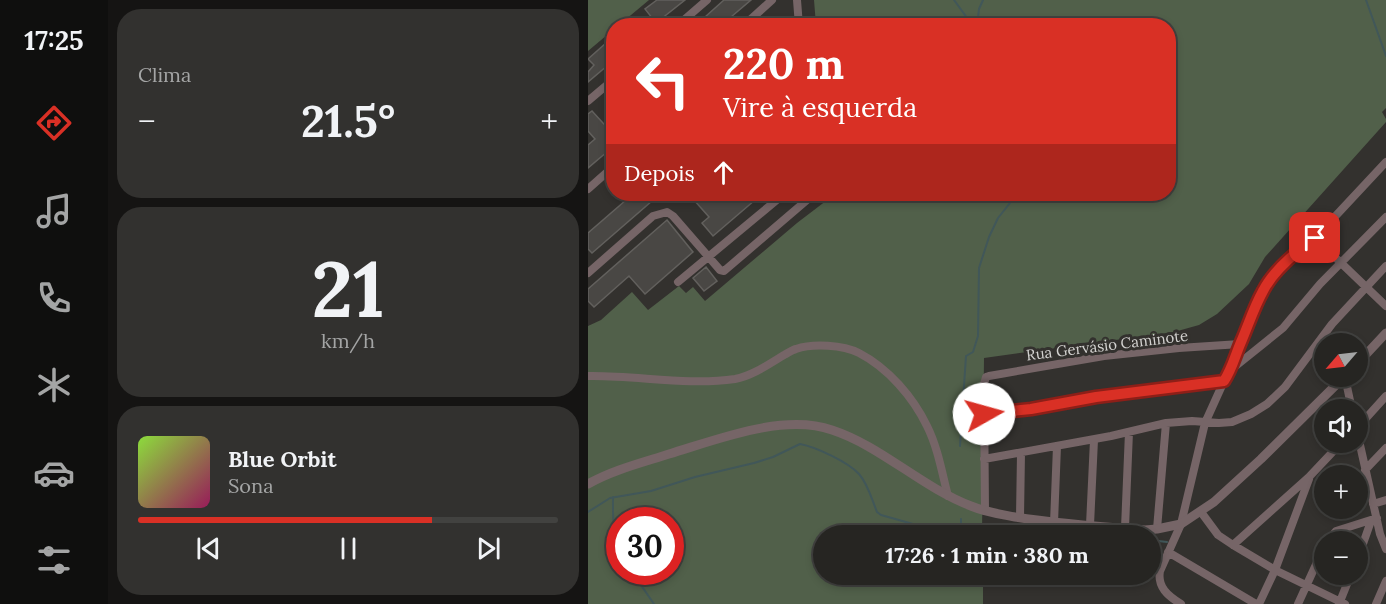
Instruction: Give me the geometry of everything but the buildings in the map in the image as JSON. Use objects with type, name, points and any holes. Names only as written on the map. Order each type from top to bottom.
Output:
[{"type":"street","points":[[686,18],[707,0]]},
{"type":"street","points":[[752,18],[772,0]]},
{"type":"street","points":[[797,0],[798,18]]},
{"type":"street","points":[[588,101],[606,86]]},
{"type":"street","points":[[1181,604],[1160,586],[1158,579],[1160,571],[1181,524],[1205,423],[1231,370],[1264,288],[1286,261],[1315,238],[1386,162]]},
{"type":"street","points":[[588,189],[606,173]]},
{"type":"street","points":[[678,282],[776,201]]},
{"type":"street","points":[[588,273],[653,216],[667,212],[674,216],[720,270],[724,270],[806,201]]},
{"type":"street","points":[[1231,370],[1283,328],[1340,262],[1386,217]]},
{"type":"street","points":[[1315,238],[1386,306]]},
{"type":"street","points":[[984,459],[1094,440],[1166,423],[1232,422],[1251,414],[1267,404],[1285,387],[1332,324],[1386,266]]},
{"type":"street","points":[[1368,352],[1386,333]]},
{"type":"street","name":"Rua Gervásio Caminote","points":[[984,414],[984,384],[986,377],[989,376],[1104,356],[1240,344]]},
{"type":"street","points":[[588,376],[715,381],[738,378],[757,371],[795,349],[835,346],[857,352],[880,367],[914,405],[927,426],[937,452],[948,496]]},
{"type":"street","points":[[985,511],[984,414],[1224,381]]},
{"type":"street","points":[[1161,528],[1181,524],[1214,502],[1262,459],[1334,387]]},
{"type":"street","points":[[1368,416],[1386,396]]},
{"type":"street","points":[[1157,525],[1166,423]]},
{"type":"street","points":[[588,484],[605,475],[707,442],[770,427],[810,425],[832,429],[859,442],[948,496],[985,511],[1054,523],[1090,525],[1094,440]]},
{"type":"street","points":[[1125,525],[1129,432]]},
{"type":"street","points":[[1054,523],[1057,446]]},
{"type":"street","points":[[1368,467],[1386,448]]},
{"type":"street","points":[[1020,518],[1021,453]]},
{"type":"street","points":[[1233,545],[1309,477],[1332,453]]},
{"type":"street","points":[[1168,552],[1257,604],[1275,570],[1309,477]]},
{"type":"street","points":[[1368,483],[1374,519],[1368,534]]},
{"type":"street","points":[[1373,504],[1386,500]]},
{"type":"street","points":[[1201,512],[1218,534],[1275,570],[1342,603],[1348,585]]},
{"type":"street","points":[[1374,519],[1383,534],[1386,549]]},
{"type":"street","points":[[1336,531],[1374,519]]},
{"type":"street","points":[[1298,604],[1314,568]]},
{"type":"street","points":[[1376,604],[1386,581]]},
{"type":"green space","points":[[588,0],[649,0],[627,18],[606,18],[606,36],[588,51]]},
{"type":"green space","points":[[814,0],[1386,0],[1386,108],[1382,112],[1386,122],[1265,257],[1249,284],[1217,314],[1199,325],[1174,332],[984,358],[982,525],[813,525],[813,585],[983,585],[983,604],[588,604],[588,326],[601,320],[632,292],[648,310],[679,286],[686,293],[693,287],[705,301],[826,201],[1176,201],[1176,18],[815,18]]},
{"type":"waterway","points":[[954,0],[967,18]]},
{"type":"waterway","points":[[978,18],[983,0]]},
{"type":"waterway","points":[[1366,0],[1386,56]]},
{"type":"waterway","points":[[960,446],[966,356],[973,352],[978,336],[979,268],[989,237],[1010,201]]},
{"type":"waterway","points":[[588,512],[610,498],[651,491],[695,477],[754,463],[800,444],[814,448],[854,469],[865,482],[877,512],[881,515],[917,525]]},
{"type":"waterway","points":[[613,497],[613,507]]},
{"type":"waterway","points":[[961,519],[961,525]]},
{"type":"waterway","points":[[1161,541],[1167,542]]},
{"type":"waterway","points":[[641,585],[654,604]]},
{"type":"route","points":[[984,414],[1224,381],[1231,370],[1264,288],[1286,261],[1315,238]]}]
